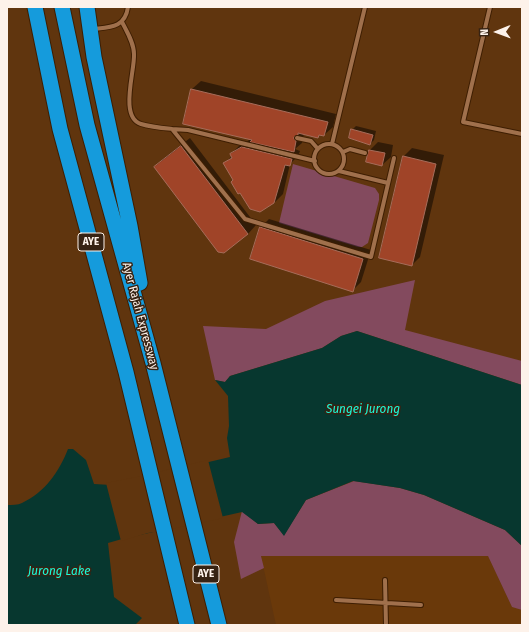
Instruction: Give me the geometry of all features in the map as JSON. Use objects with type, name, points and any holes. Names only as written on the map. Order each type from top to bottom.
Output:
[{"type":"highway","name":"AYE","points":[[35,7],[60,129],[126,372],[187,625]]},
{"type":"highway","name":"Ayer Rajah Expressway","points":[[62,7],[87,125],[153,363],[219,625]]},
{"type":"highway","points":[[87,7],[94,57],[130,226],[153,363]]},
{"type":"lane","points":[[90,30],[114,26],[122,22],[127,15],[128,7]]},
{"type":"lane","points":[[332,144],[365,7]]},
{"type":"lane","points":[[490,7],[463,122],[522,134]]},
{"type":"lane","points":[[122,22],[131,39],[134,54],[129,103],[130,111],[134,119],[140,124],[188,130],[315,161]]},
{"type":"lane","points":[[172,129],[245,219],[371,257],[394,158]]},
{"type":"lane","points":[[297,138],[311,141],[318,149]]},
{"type":"lane","points":[[339,171],[344,163],[343,152],[339,147],[332,144],[323,145],[315,154],[315,165],[324,173],[330,174],[339,171],[388,183]]},
{"type":"lane","points":[[343,152],[350,149],[365,153]]},
{"type":"lane","points":[[386,580],[386,625]]},
{"type":"lane","points":[[336,600],[421,605]]},
{"type":"shaded area","points":[[293,164],[375,188],[379,194],[379,200],[368,243],[362,247],[358,247],[279,223]]},
{"type":"shaded area","points":[[415,280],[405,330],[522,361],[522,385],[357,331],[341,336],[322,348],[230,376],[225,382],[215,380],[203,326],[266,329],[325,301]]},
{"type":"shaded area","points":[[354,481],[400,488],[424,495],[505,530],[522,546],[522,610],[512,607],[488,556],[261,556],[264,568],[241,579],[234,542],[242,511],[258,524],[274,523],[284,535],[306,500]]},
{"type":"shaded area","points":[[261,556],[488,556],[512,607],[522,610],[522,625],[276,625]]},
{"type":"water","name":"Sungei Jurong","points":[[357,331],[522,385],[522,546],[505,530],[424,495],[400,488],[353,481],[306,500],[284,536],[274,523],[258,524],[242,512],[108,543],[114,597],[142,618],[135,625],[7,625],[7,505],[17,505],[38,493],[56,473],[68,449],[73,449],[86,460],[94,484],[111,485],[230,457],[227,438],[229,426],[228,396],[215,380],[225,382],[230,376],[322,348],[341,336]]},
{"type":"pier","points":[[208,460],[223,518],[148,533],[121,541],[106,483]]},
{"type":"building","points":[[191,89],[328,122],[324,136],[319,135],[318,138],[298,133],[298,135],[294,137],[296,141],[294,152],[250,142],[252,140],[183,124]]},
{"type":"building","points":[[351,129],[373,135],[370,145],[349,138]]},
{"type":"building","points":[[181,146],[248,234],[224,253],[218,252],[154,167]]},
{"type":"building","points":[[242,147],[292,159],[290,166],[285,165],[274,203],[260,212],[250,209],[240,193],[238,194],[231,182],[233,180],[223,163],[232,158],[230,154]]},
{"type":"building","points":[[369,150],[385,153],[382,166],[366,162]]},
{"type":"building","points":[[403,156],[436,164],[412,266],[379,258]]},
{"type":"building","points":[[260,227],[363,259],[353,292],[250,259]]},
{"type":"water label","name":"Jurong Lake","points":[[59,571]]}]
